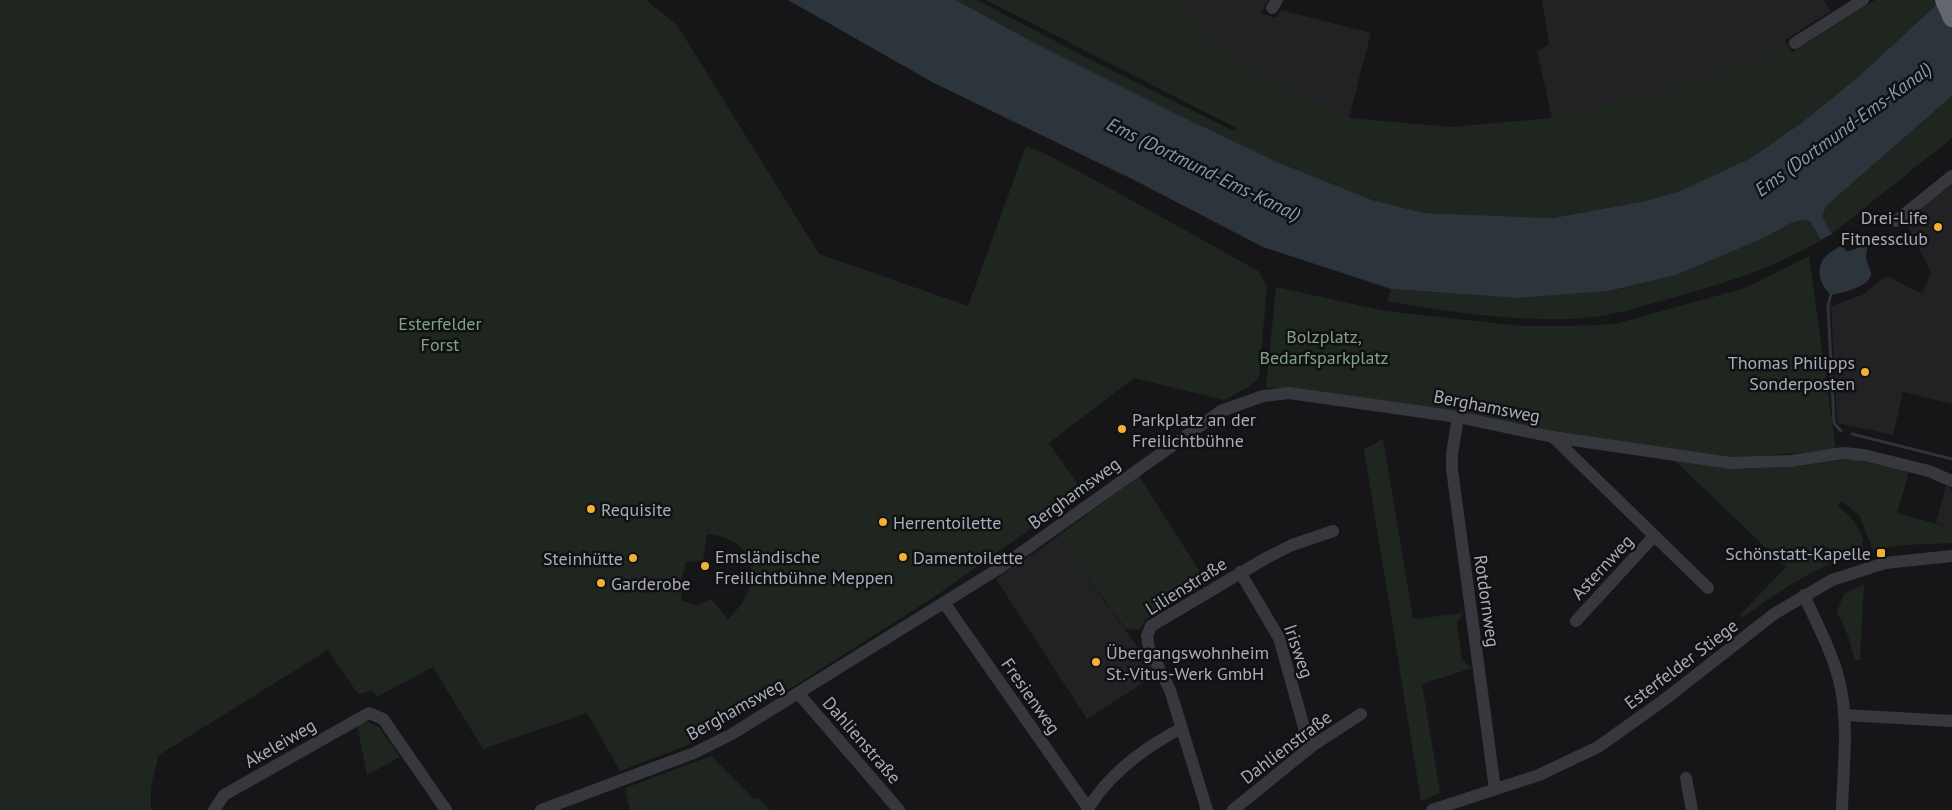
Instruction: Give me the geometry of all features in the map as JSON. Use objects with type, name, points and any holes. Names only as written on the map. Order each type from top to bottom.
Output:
[{"type":"highway","points":[[1944,0],[1952,18]]},
{"type":"street","points":[[1795,43],[1863,0]]},
{"type":"street","points":[[1896,222],[1952,176]]},
{"type":"street","name":"Berghamsweg","points":[[542,810],[694,753],[732,734],[945,604],[1020,554],[1221,411],[1242,402],[1273,394],[1289,393],[1458,417],[1553,437],[1730,463],[1791,461],[1843,454],[1864,455],[1930,471],[1952,481]]},
{"type":"street","name":"Rotdornweg","points":[[1458,417],[1452,454],[1452,469],[1495,789]]},
{"type":"street","name":"Berghamsweg","points":[[1553,437],[1708,588]]},
{"type":"street","name":"Lilienstraße","points":[[1207,810],[1164,677],[1149,648],[1147,636],[1151,626],[1240,572],[1292,545],[1333,531]]},
{"type":"street","name":"Asternweg","points":[[1576,621],[1654,536]]},
{"type":"street","name":"Esterfelder Stiege","points":[[1432,810],[1539,775],[1598,747],[1687,682],[1774,614],[1832,580],[1862,568],[1917,558],[1952,556]]},
{"type":"street","name":"Irisweg","points":[[1240,572],[1279,638],[1305,732],[1312,746]]},
{"type":"street","points":[[1804,595],[1836,671],[1844,715],[1842,810]]},
{"type":"street","name":"Fresienweg","points":[[945,604],[1088,809]]},
{"type":"street","name":"Dahlienstraße","points":[[798,693],[899,810]]},
{"type":"street","name":"Akeleiweg","points":[[214,810],[224,795],[370,713],[383,719],[446,810]]},
{"type":"street","name":"Dahlienstraße","points":[[1233,810],[1312,746],[1361,714]]},
{"type":"street","points":[[1844,715],[1952,721]]},
{"type":"street","points":[[1088,809],[1103,787],[1120,771],[1160,740],[1182,728]]},
{"type":"street","points":[[1686,778],[1692,810]]},
{"type":"shaded area","points":[[1183,0],[1268,0],[1261,13],[1276,18],[1281,10],[1371,33],[1349,118],[1252,69],[1209,40]]},
{"type":"shaded area","points":[[1542,0],[1824,0],[1831,11],[1785,40],[1788,46],[1654,92],[1552,118],[1537,52],[1549,44]]},
{"type":"shaded area","points":[[1952,184],[1952,404],[1903,392],[1893,435],[1837,423],[1831,306],[1862,295],[1887,276],[1922,294],[1931,272],[1908,226],[1908,219]]},
{"type":"shaded area","points":[[1946,485],[1952,490],[1952,528],[1936,523]]},
{"type":"shaded area","points":[[1058,536],[1157,674],[1087,719],[996,579]]},
{"type":"green space","name":"Esterfelder Forst","points":[[0,0],[646,0],[677,25],[819,254],[968,306],[1026,146],[1044,153],[1115,191],[1258,271],[1267,286],[1259,378],[1247,388],[1224,400],[1134,378],[1049,443],[1083,492],[937,595],[793,687],[688,745],[620,771],[587,713],[483,749],[433,667],[377,697],[372,691],[358,694],[328,650],[159,755],[151,786],[151,810],[0,810]],"holes":[[[707,534],[725,538],[738,545],[746,555],[751,566],[751,579],[747,593],[740,606],[728,619],[711,599],[697,605],[682,601],[681,580],[686,562],[703,560]]]},
{"type":"green space","points":[[956,0],[977,0],[1097,63],[1234,131],[1236,128],[986,0],[1183,0],[1209,40],[1252,69],[1349,118],[1451,127],[1552,118],[1654,92],[1788,46],[1793,52],[1875,0],[1934,0],[1936,5],[1857,78],[1800,124],[1749,159],[1680,191],[1645,201],[1553,218],[1424,213],[1372,200],[1277,162],[1168,110],[1029,40]]},
{"type":"green space","points":[[1952,96],[1952,138],[1832,234],[1822,216],[1827,205]]},
{"type":"green space","points":[[1803,220],[1810,221],[1821,240],[1802,251],[1764,268],[1706,288],[1608,315],[1572,319],[1526,319],[1432,309],[1387,301],[1391,289],[1518,298],[1609,291],[1676,275],[1764,238],[1791,223]]},
{"type":"green space","name":"Bolzplatz, Bedarfsparkplatz","points":[[1809,256],[1836,450],[1730,458],[1555,431],[1404,404],[1266,387],[1276,287],[1385,311],[1522,326],[1615,324],[1745,288]]},
{"type":"green space","points":[[1383,439],[1413,619],[1464,613],[1457,623],[1462,660],[1472,668],[1422,684],[1440,793],[1421,801],[1364,449]]},
{"type":"green space","points":[[1841,460],[1857,460],[1909,472],[1897,513],[1952,528],[1952,543],[1904,545],[1873,550],[1859,515],[1841,501],[1838,507],[1857,526],[1864,542],[1862,543],[1864,552],[1847,557],[1800,579],[1742,618],[1739,616],[1786,567],[1675,461],[1731,469],[1793,467]]},
{"type":"green space","points":[[1139,476],[1207,583],[1146,619],[1139,630],[1125,628],[1058,536]]},
{"type":"green space","points":[[1864,584],[1860,660],[1855,660],[1848,636],[1837,611],[1844,594]]},
{"type":"green space","points":[[364,721],[378,726],[400,757],[367,775],[357,724]]},
{"type":"green space","points":[[711,756],[754,799],[759,799],[770,810],[630,810],[625,788]]},
{"type":"water","name":"Ems (Dortmund-Ems-Kanal)","points":[[788,0],[956,0],[1029,40],[1277,162],[1372,200],[1424,213],[1553,218],[1645,201],[1680,191],[1749,159],[1800,124],[1857,78],[1936,5],[1945,0],[1952,0],[1952,96],[1827,205],[1822,216],[1832,234],[1821,240],[1810,221],[1803,220],[1791,223],[1764,238],[1676,275],[1609,291],[1518,298],[1391,289],[1263,247],[1134,180],[932,82]]},
{"type":"water","points":[[1866,243],[1866,258],[1871,273],[1870,278],[1856,288],[1832,295],[1824,288],[1820,278],[1820,267],[1825,257],[1841,246],[1847,251]]},
{"type":"waterway","points":[[1832,290],[1828,306],[1834,423],[1841,431]]},
{"type":"waterway","points":[[1852,434],[1952,459]]},
{"type":"place","name":"Drei-Life Fitnessclub","points":[[1938,227]]},
{"type":"place","name":"Thomas Philipps Sonderposten","points":[[1865,372]]},
{"type":"place","name":"Parkplatz an der Freilichtbühne","points":[[1122,429]]},
{"type":"place","name":"Requisite","points":[[591,509]]},
{"type":"place","name":"Herrentoilette","points":[[883,522]]},
{"type":"place","name":"Schönstatt-Kapelle","points":[[1881,553]]},
{"type":"place","name":"Damentoilette","points":[[903,557]]},
{"type":"place","name":"Steinhütte","points":[[633,558]]},
{"type":"place","name":"Emsländische Freilichtbühne Meppen","points":[[705,566]]},
{"type":"place","name":"Garderobe","points":[[601,583]]},
{"type":"place","name":"Übergangswohnheim St.-Vitus-Werk GmbH","points":[[1096,662]]}]
